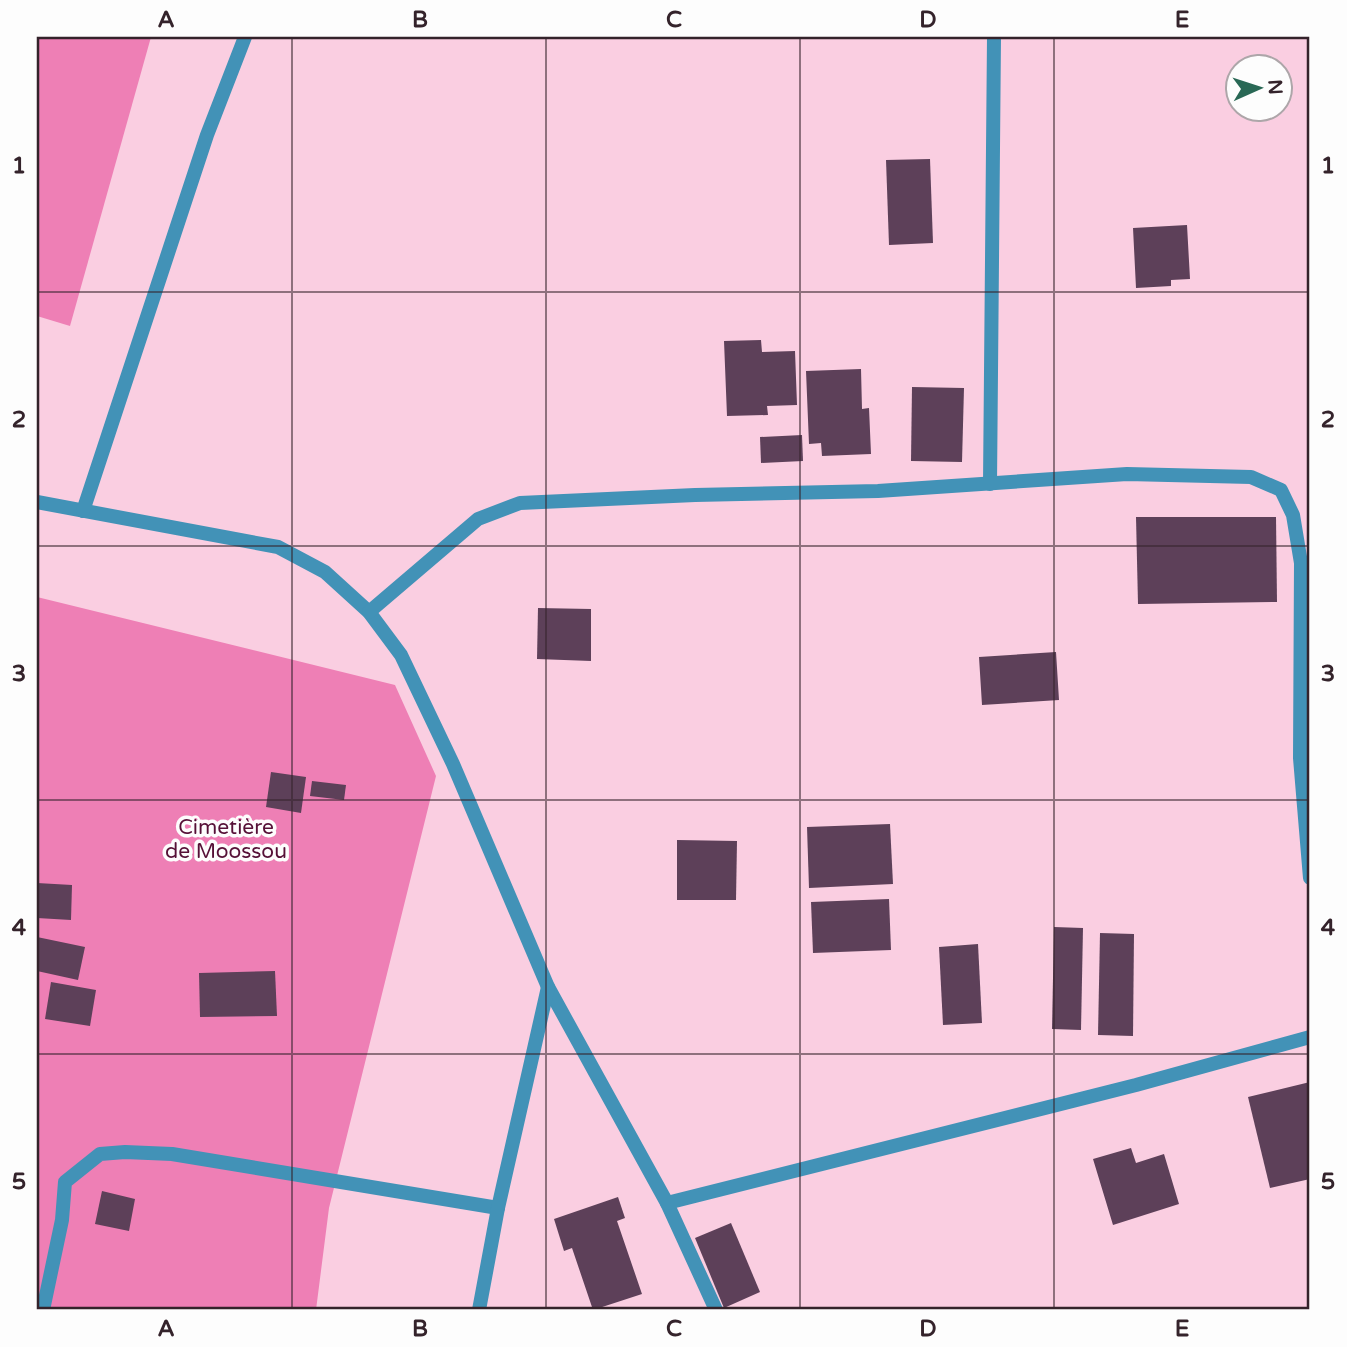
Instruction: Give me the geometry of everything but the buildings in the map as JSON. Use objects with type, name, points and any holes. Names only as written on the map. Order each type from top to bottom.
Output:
[{"type":"street","points":[[83,511],[207,135],[245,37]]},
{"type":"street","points":[[990,484],[994,37]]},
{"type":"street","points":[[369,612],[478,519],[520,503],[695,495],[878,491],[1127,474],[1251,477],[1280,490],[1293,515],[1301,563],[1300,758],[1310,878]]},
{"type":"street","points":[[37,502],[278,547],[325,572],[369,612],[401,655],[442,740],[548,987],[667,1203],[716,1310]]},
{"type":"street","points":[[479,1310],[498,1208],[548,987]]},
{"type":"street","points":[[667,1203],[1123,1088],[1310,1037]]},
{"type":"street","points":[[43,1310],[62,1220],[65,1182],[100,1154],[172,1154],[498,1208]]},
{"type":"green space","points":[[37,37],[151,37],[70,326],[37,316]]},
{"type":"green space","name":"Cimetière de Moossou","points":[[37,597],[395,685],[436,776],[329,1208],[316,1310],[37,1310]]}]
